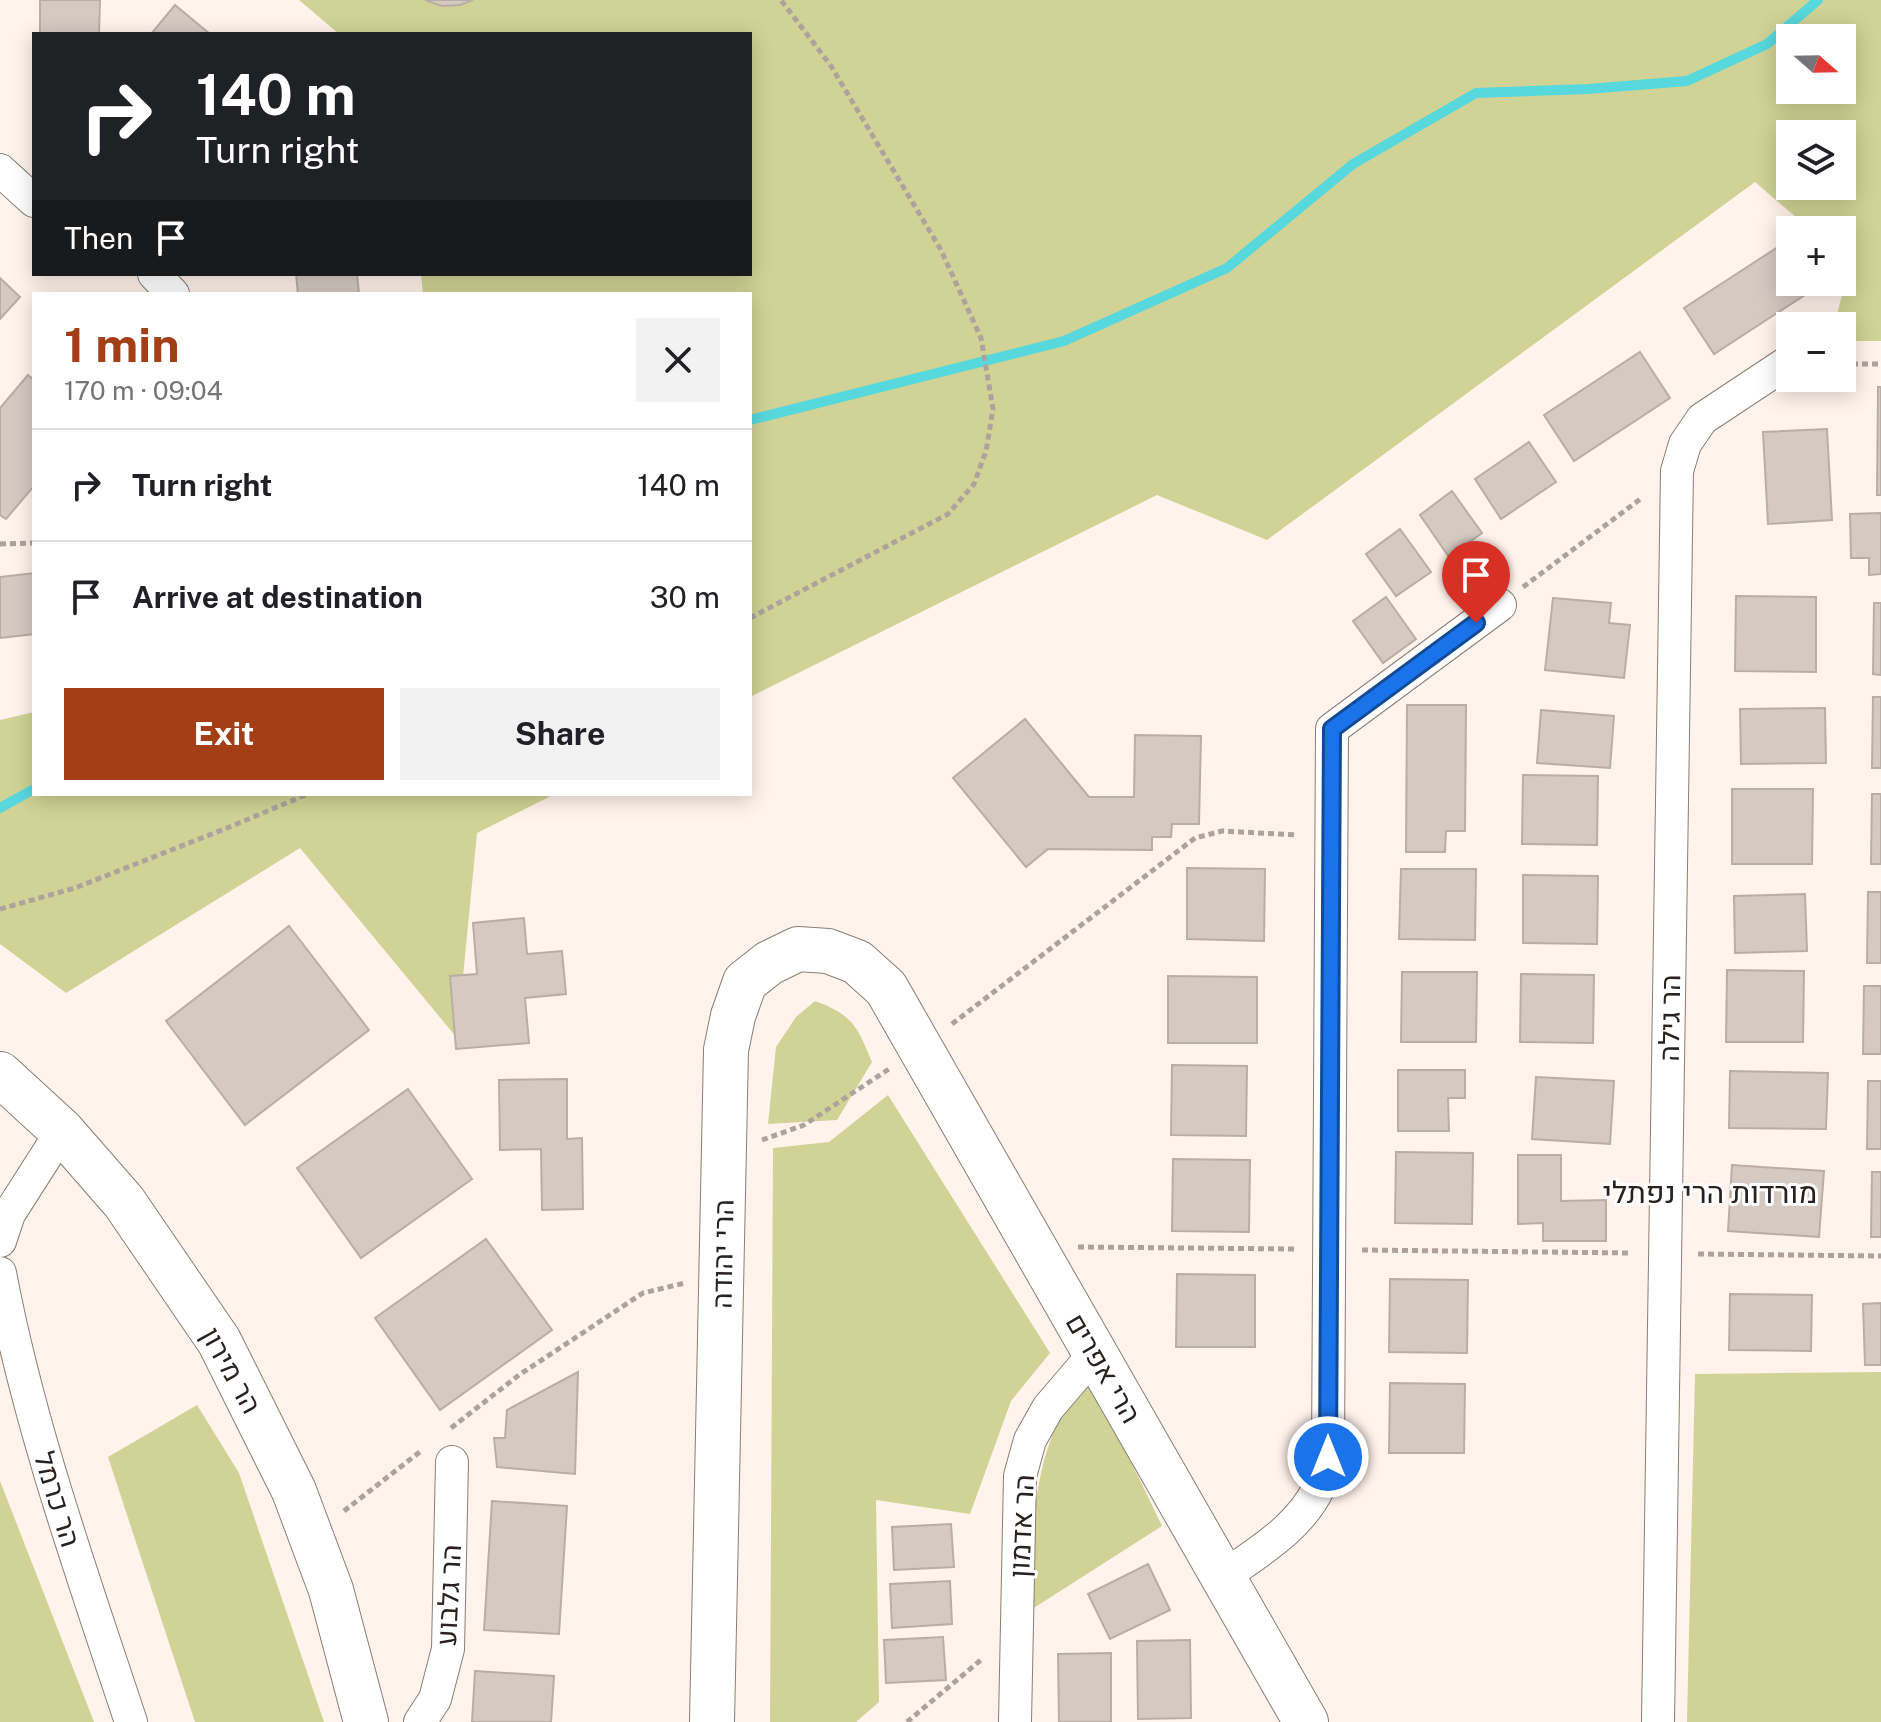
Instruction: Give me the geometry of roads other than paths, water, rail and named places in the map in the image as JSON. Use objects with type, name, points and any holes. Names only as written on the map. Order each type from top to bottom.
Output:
[{"type":"street","points":[[0,170],[32,199]]},
{"type":"street","points":[[156,276],[171,292]]},
{"type":"street","name":"הר גילה","points":[[1658,1722],[1677,471],[1685,444],[1702,419],[1776,370]]},
{"type":"street","points":[[1223,1577],[1275,1541],[1300,1517],[1319,1487],[1328,1457],[1332,729],[1500,605]]},
{"type":"street","name":"הרי יהודה","points":[[712,1722],[726,1050],[733,1016],[745,982],[769,963],[798,949],[828,951],[857,962],[886,988],[911,1031]]},
{"type":"street","name":"הרי אפרים","points":[[911,1031],[1306,1722]]},
{"type":"street","name":"הר מירון","points":[[0,1074],[62,1131],[124,1202],[219,1341],[294,1491],[331,1590],[366,1722]]},
{"type":"street","points":[[0,1241],[9,1214],[62,1131]]},
{"type":"street","name":"הר כרמל","points":[[0,1273],[11,1332],[51,1480],[131,1722]]},
{"type":"street","name":"הר אדמון","points":[[1015,1722],[1020,1476],[1030,1440],[1048,1408],[1095,1353]]},
{"type":"street","name":"הר גלבוע","points":[[420,1722],[435,1699],[448,1649],[438,1456]]},
{"type":"waterway","points":[[752,419],[1064,341],[1227,268],[1353,164],[1476,93],[1687,81],[1767,44],[1818,0]]},
{"type":"waterway","points":[[0,808],[32,790]]},
{"type":"district","name":"מורדות הרי נפתלי","points":[[1710,1192]]}]
